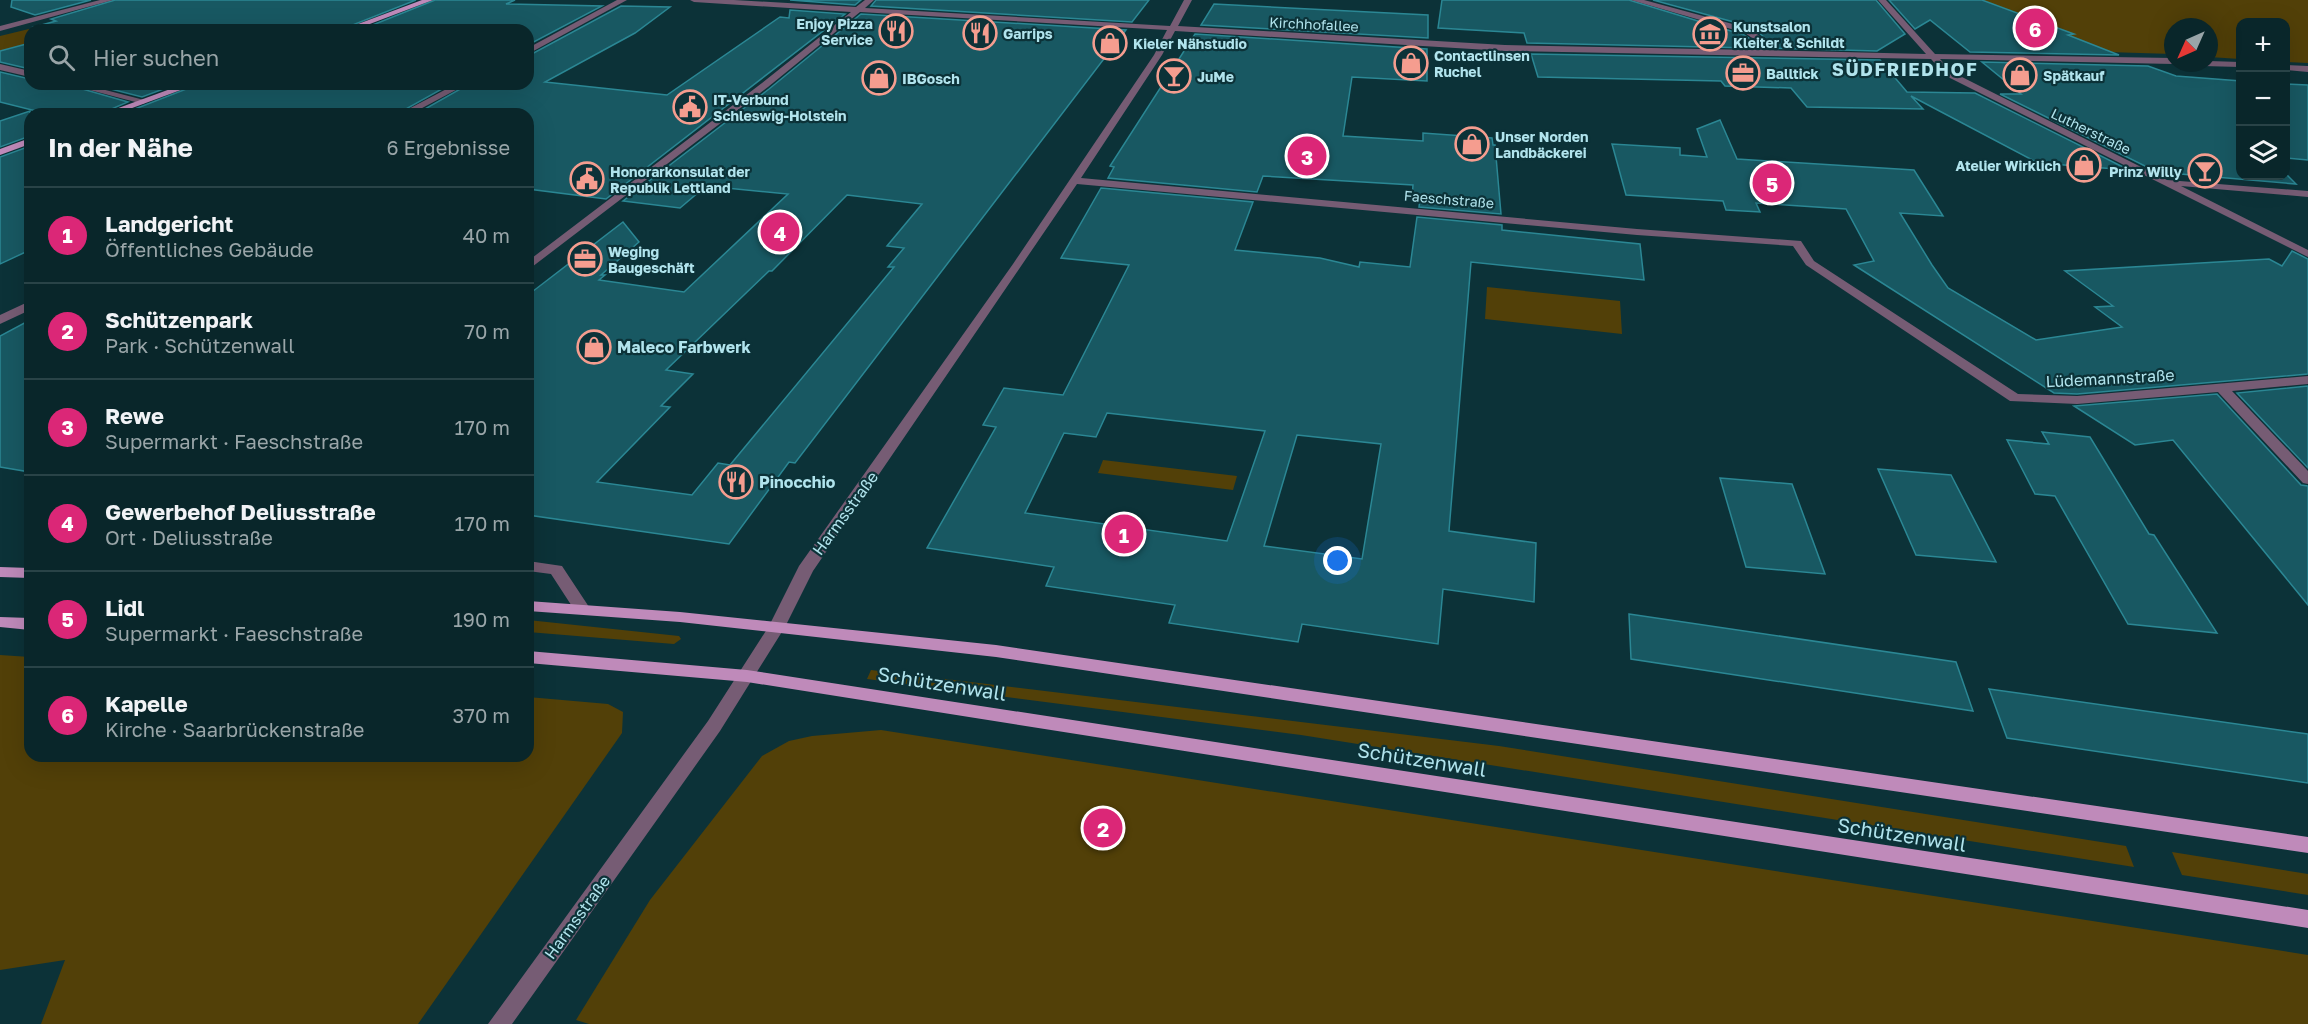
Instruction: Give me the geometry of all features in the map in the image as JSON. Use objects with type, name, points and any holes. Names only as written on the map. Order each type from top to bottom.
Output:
[{"type":"main road","points":[[363,24],[429,0]]},
{"type":"main road","points":[[124,108],[175,90]]},
{"type":"main road","points":[[0,152],[24,143]]},
{"type":"main road","points":[[0,572],[24,573]]},
{"type":"main road","name":"Schützenwall","points":[[534,606],[777,627],[996,651],[2308,845]]},
{"type":"main road","points":[[0,622],[24,624]]},
{"type":"main road","name":"Schützenwall","points":[[534,658],[747,676],[2308,919]]},
{"type":"street","points":[[0,29],[109,0]]},
{"type":"street","points":[[534,48],[623,0]]},
{"type":"street","name":"Kirchhofallee","points":[[694,0],[1505,48],[2164,61]]},
{"type":"street","points":[[534,262],[870,0]]},
{"type":"street","name":"Harmsstraße","points":[[499,1024],[686,768],[777,627],[805,570],[1075,181],[1173,30],[1188,0]]},
{"type":"street","points":[[1635,0],[1748,31],[1759,39],[1758,53]]},
{"type":"street","name":"Lutherstraße","points":[[1882,0],[1949,74],[2308,254]]},
{"type":"street","points":[[2218,64],[2236,65]]},
{"type":"street","points":[[0,67],[24,73]]},
{"type":"street","points":[[2290,68],[2308,69]]},
{"type":"street","points":[[96,90],[143,101]]},
{"type":"street","points":[[416,108],[451,90]]},
{"type":"street","name":"Faeschstraße","points":[[1075,181],[1637,232],[1797,243],[1810,262]]},
{"type":"street","points":[[2163,182],[2308,194]]},
{"type":"street","name":"Lüdemannstraße","points":[[1810,262],[2015,398],[2077,400],[2308,380]]},
{"type":"street","points":[[0,320],[24,308]]},
{"type":"street","points":[[2220,386],[2308,480]]},
{"type":"street","points":[[534,567],[556,570],[583,609]]},
{"type":"shaded area","name":"SÜDFRIEDHOF","points":[[1915,0],[2308,0],[2308,63],[2290,62],[2290,18],[2236,18],[2236,59],[2218,58],[2218,18],[2164,18],[2164,54],[2010,49],[2000,42],[1956,41],[1914,3]]},
{"type":"shaded area","points":[[24,30],[24,57],[0,51],[0,36]]},
{"type":"shaded area","points":[[1487,287],[1620,301],[1622,334],[1485,319]]},
{"type":"shaded area","points":[[1103,460],[1237,476],[1233,490],[1098,473]]},
{"type":"shaded area","points":[[534,621],[679,636],[681,639],[674,644],[534,632]]},
{"type":"shaded area","points":[[0,655],[24,657],[24,762],[534,762],[534,698],[608,704],[623,712],[622,733],[418,1024],[41,1024],[65,960],[0,970]]},
{"type":"shaded area","points":[[871,670],[1499,746],[2126,846],[2134,867],[1301,735],[867,679]]},
{"type":"shaded area","points":[[881,730],[2308,955],[2308,1024],[589,1024],[576,1020],[650,900],[762,756],[789,741],[812,736]]},
{"type":"shaded area","points":[[2172,852],[2308,874],[2308,895],[2182,875]]},
{"type":"building","points":[[12,0],[91,0],[35,15],[11,7]]},
{"type":"building","points":[[115,0],[416,0],[355,24],[45,24],[56,21],[51,19]]},
{"type":"building","points":[[435,0],[515,0],[506,4],[602,6],[534,42],[534,24],[375,24]]},
{"type":"building","points":[[790,0],[861,0],[855,5]]},
{"type":"building","points":[[876,0],[1149,0],[1132,22],[871,6]]},
{"type":"building","points":[[1442,0],[1629,0],[1744,35],[1753,41],[1752,48],[1527,43],[1524,33],[1438,28]]},
{"type":"building","points":[[1653,0],[1876,0],[1905,34],[1877,51],[1764,48],[1764,37],[1752,27]]},
{"type":"building","points":[[1889,0],[1982,0],[2074,34],[2068,35],[2119,55],[1970,52],[1930,20],[1915,29]]},
{"type":"building","points":[[1214,4],[1428,15],[1428,38],[1201,25]]},
{"type":"building","points":[[621,6],[670,7],[635,33],[545,82],[667,95],[780,17],[789,18],[790,10],[845,14],[606,199],[534,190],[534,108],[427,108],[458,90],[534,90],[534,53]]},
{"type":"building","points":[[861,14],[1126,30],[795,463],[789,462],[729,544],[534,516],[534,290],[623,222],[639,242],[601,275],[605,275],[599,280],[684,292],[788,194],[706,186],[680,208],[623,201],[769,89]],"holes":[[[847,195],[922,204],[887,246],[904,248],[888,267],[894,267],[730,465],[718,463],[692,495],[597,482],[670,407],[661,406],[693,374],[666,370],[769,271],[772,271]]]},
{"type":"building","points":[[1195,34],[1427,49],[1427,81],[1352,77],[1343,136],[1423,141],[1423,133],[1492,138],[1493,145],[1495,145],[1501,214],[1419,207],[1420,199],[1412,198],[1413,185],[1263,176],[1257,192],[1108,178],[1114,167],[1110,166]]},
{"type":"building","points":[[24,45],[24,68],[0,62],[0,51]]},
{"type":"building","points":[[1531,54],[1880,60],[1907,92],[1975,93],[2129,170],[2038,163],[1911,96],[1923,109],[1807,107],[1791,88],[1725,86],[1721,81],[1538,77]]},
{"type":"building","points":[[1982,62],[2148,66],[2176,76],[2236,81],[2236,179],[2157,172],[2000,94],[2021,94]]},
{"type":"building","points":[[0,72],[24,78],[24,90],[86,90],[128,102],[114,108],[24,108],[0,102]]},
{"type":"building","points":[[2290,84],[2308,85],[2308,160],[2290,158]]},
{"type":"building","points":[[115,90],[161,90],[142,97]]},
{"type":"building","points":[[184,90],[440,90],[408,108],[137,108]]},
{"type":"building","points":[[24,113],[24,138],[0,147],[0,121]]},
{"type":"building","points":[[1720,120],[1737,159],[1914,170],[1943,216],[1900,213],[1948,288],[2036,340],[2122,327],[2095,307],[2113,306],[2065,271],[2269,259],[2282,266],[2292,251],[2308,259],[2308,374],[2077,394],[2054,393],[1854,265],[1874,261],[1846,209],[1756,203],[1760,212],[1726,210],[1723,201],[1626,195],[1612,144],[1680,148],[1680,155],[1707,157],[1697,129]]},
{"type":"building","points":[[24,148],[24,253],[0,264],[0,157]]},
{"type":"building","points":[[2290,178],[2296,184],[2250,180],[2290,180]]},
{"type":"building","points":[[1101,188],[1253,202],[1235,250],[1320,258],[1359,267],[1360,262],[1410,267],[1417,217],[1502,225],[1502,230],[1640,244],[1644,280],[1471,262],[1449,531],[1536,543],[1534,602],[1443,589],[1438,644],[1302,624],[1298,642],[1169,623],[1175,605],[1046,586],[1054,567],[927,548],[996,427],[983,425],[1004,388],[1063,395],[1129,265],[1061,258]],"holes":[[[1107,413],[1265,431],[1227,541],[1025,513],[1064,433],[1096,437]],[[1297,435],[1381,444],[1362,559],[1264,546]]]},
{"type":"building","points":[[24,323],[24,471],[0,467],[0,336]]},
{"type":"building","points":[[2308,386],[2308,468],[2237,393]]},
{"type":"building","points":[[2217,394],[2301,485],[2308,486],[2308,605],[2173,440],[2135,445],[2074,406]]},
{"type":"building","points":[[2042,432],[2090,437],[2149,534],[2154,535],[2217,633],[2128,624],[2055,496],[2035,494],[2007,440],[2049,444]]},
{"type":"building","points":[[1878,469],[1951,475],[1996,562],[1916,555]]},
{"type":"building","points":[[1720,478],[1792,484],[1825,574],[1746,567]]},
{"type":"building","points":[[1629,614],[1956,662],[1973,711],[1631,659]]},
{"type":"building","points":[[1989,689],[2308,734],[2308,783],[2007,738]]},
{"type":"place","name":"Kapelle","points":[[2035,28]]},
{"type":"place","name":"Enjoy Pizza Service","points":[[896,31]]},
{"type":"place","name":"Garrips","points":[[980,33]]},
{"type":"place","name":"Kunstsalon Kleiter & Schildt","points":[[1710,34]]},
{"type":"place","name":"Kieler Nähstudio","points":[[1110,43]]},
{"type":"place","name":"Contactlinsen Ruchel","points":[[1411,63]]},
{"type":"place","name":"Balltick","points":[[1743,73]]},
{"type":"place","name":"Spätkauf","points":[[2020,75]]},
{"type":"place","name":"JuMe","points":[[1174,76]]},
{"type":"place","name":"IBGosch","points":[[879,78]]},
{"type":"place","name":"IT-Verbund Schleswig-Holstein","points":[[690,107]]},
{"type":"place","name":"Unser Norden Landbäckerei","points":[[1472,144]]},
{"type":"place","name":"Rewe","points":[[1307,156]]},
{"type":"place","name":"Atelier Wirklich","points":[[2084,165]]},
{"type":"place","name":"Prinz Willy","points":[[2205,171]]},
{"type":"place","name":"Honorarkonsulat der Republik Lettland","points":[[587,179]]},
{"type":"place","name":"Lidl","points":[[1772,183]]},
{"type":"place","name":"Gewerbehof Deliusstraße","points":[[780,232]]},
{"type":"place","name":"Weging Baugeschäft","points":[[585,259]]},
{"type":"place","name":"Maleco Farbwerk","points":[[594,347]]},
{"type":"place","name":"Pinocchio","points":[[736,482]]},
{"type":"place","name":"Landgericht","points":[[1124,534]]},
{"type":"place","name":"Schützenpark","points":[[1103,828]]},
{"type":"district","name":"SÜDFRIEDHOF","points":[[1905,69]]}]
